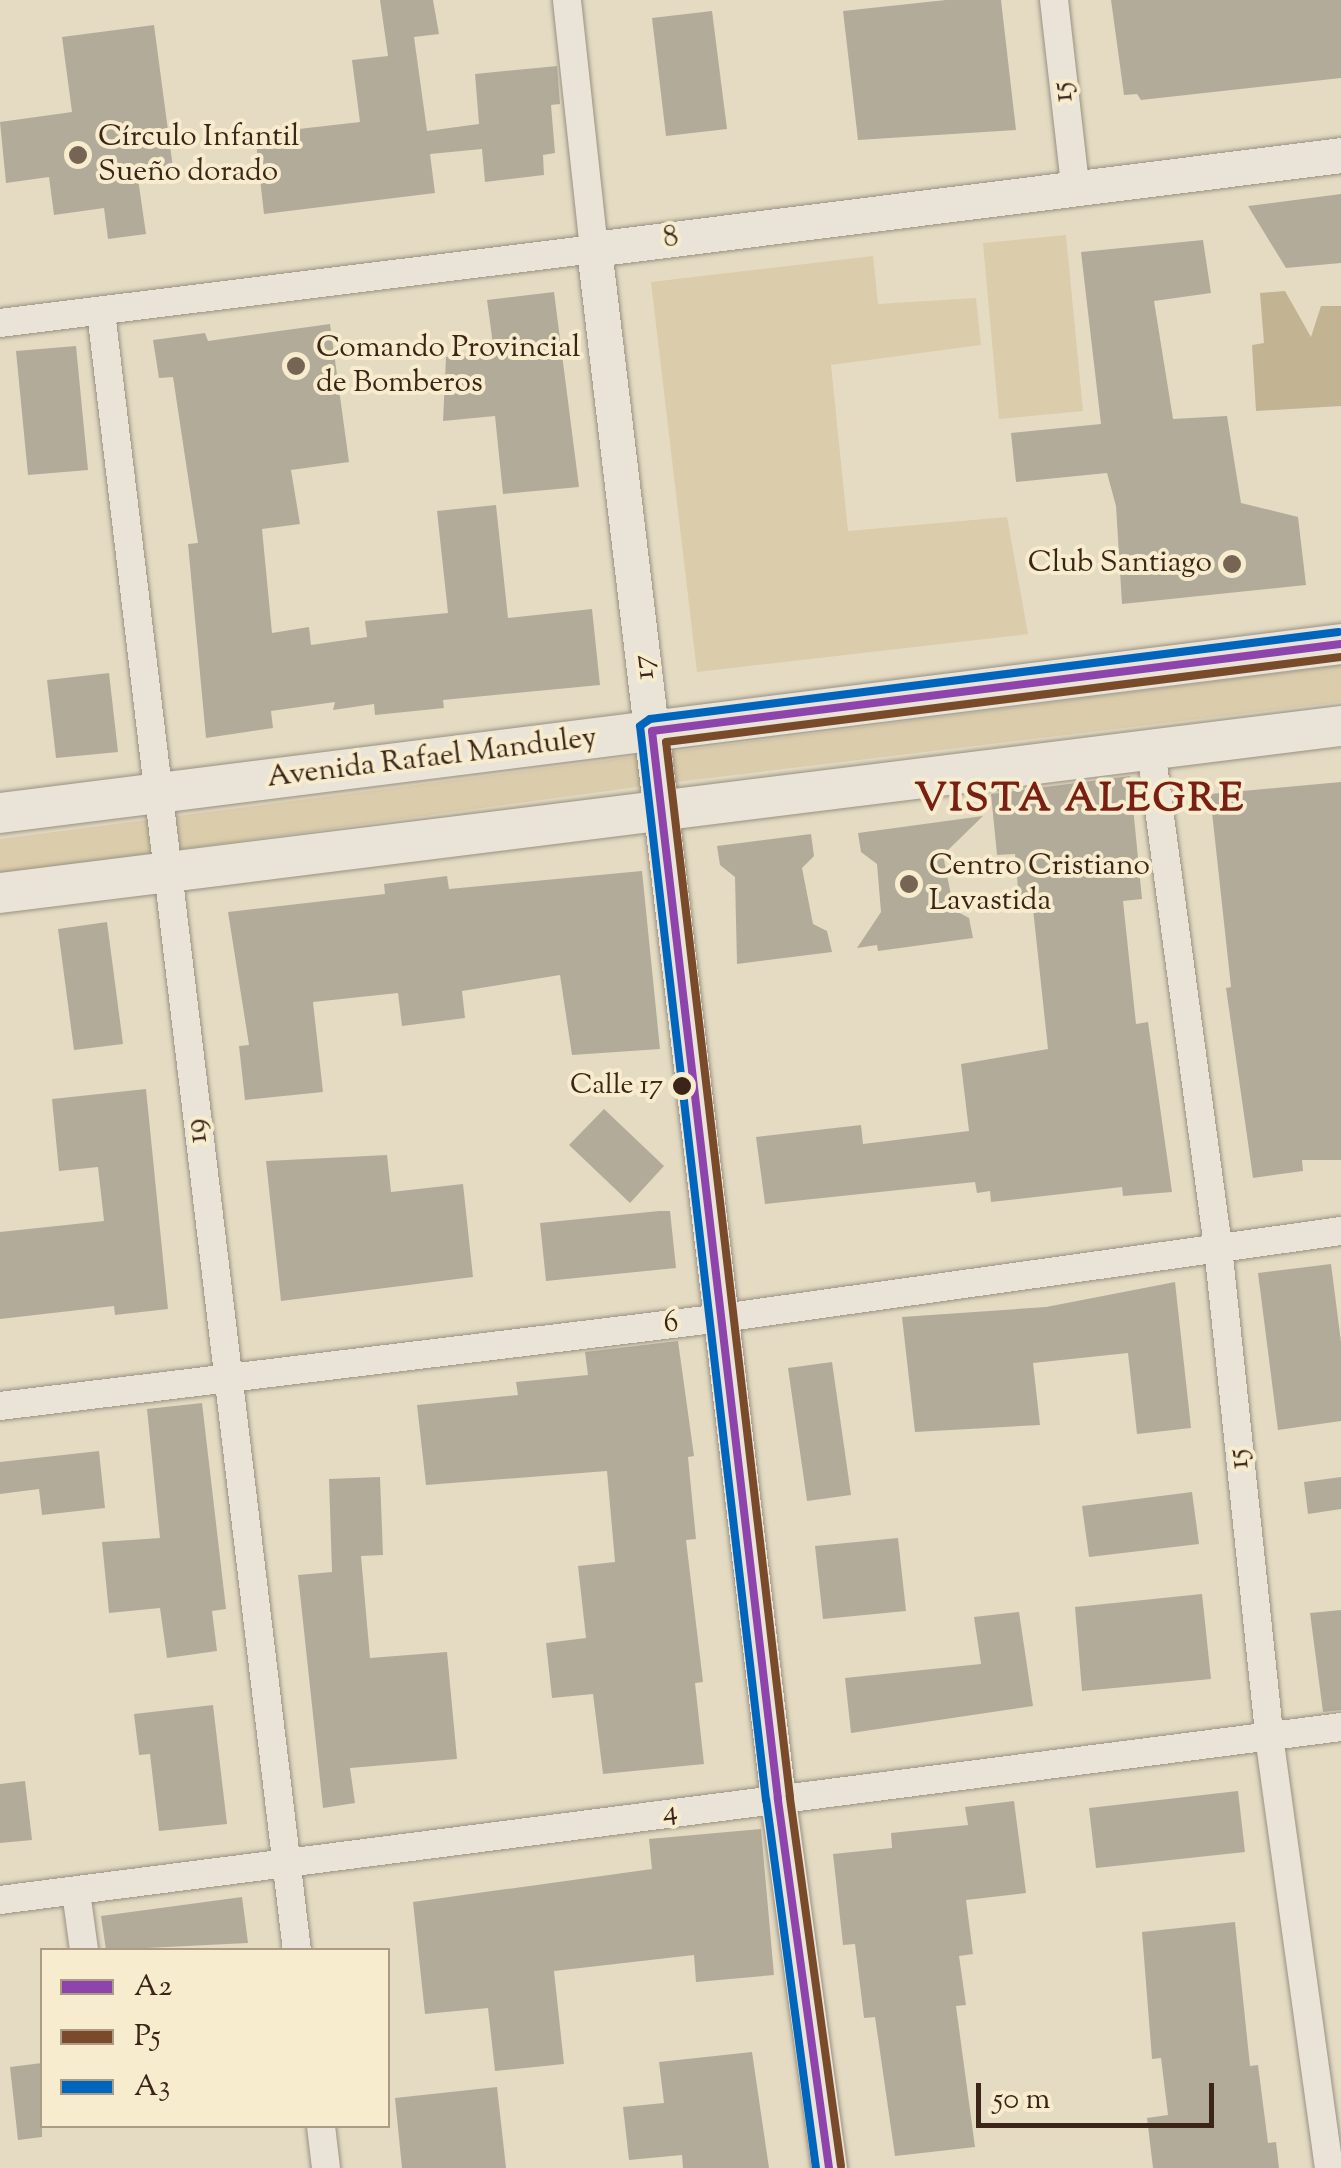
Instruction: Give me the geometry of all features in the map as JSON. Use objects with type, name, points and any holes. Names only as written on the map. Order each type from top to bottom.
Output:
[{"type":"main road","name":"Avenida Rafael Manduley","points":[[0,813],[1341,644]]},
{"type":"main road","points":[[0,894],[1341,726]]},
{"type":"street","name":"17","points":[[567,0],[778,1799],[828,2168]]},
{"type":"street","name":"15","points":[[1054,0],[1074,184]]},
{"type":"street","name":"8","points":[[0,323],[1074,184],[1341,155]]},
{"type":"street","name":"19","points":[[101,312],[297,1948]]},
{"type":"street","name":"15","points":[[1150,750],[1218,1248],[1269,1736],[1330,2168]]},
{"type":"street","name":"6","points":[[0,1406],[227,1375],[722,1318],[1341,1232]]},
{"type":"street","name":"4","points":[[0,1900],[1341,1727]]},
{"type":"street","points":[[76,1892],[84,1948]]},
{"type":"street","points":[[321,2128],[326,2168]]},
{"type":"shaded area","points":[[1066,235],[1083,411],[999,419],[983,243]]},
{"type":"shaded area","points":[[873,256],[878,304],[976,298],[981,345],[831,365],[848,531],[1007,517],[1028,634],[697,672],[651,282]]},
{"type":"shaded area","points":[[1285,291],[1311,337],[1321,306],[1341,306],[1341,406],[1256,411],[1252,345],[1264,343],[1260,293]]},
{"type":"shaded area","points":[[1341,665],[1341,702],[659,784],[0,874],[0,839]]},
{"type":"building","points":[[380,0],[433,0],[439,34],[414,37],[427,131],[479,124],[475,74],[557,66],[560,104],[551,105],[555,153],[543,155],[544,175],[485,182],[482,149],[430,154],[435,193],[264,214],[255,134],[360,122],[352,60],[388,56]]},
{"type":"building","points":[[946,0],[1001,0],[1016,130],[858,140],[843,11]]},
{"type":"building","points":[[1111,0],[1341,0],[1341,78],[1141,100],[1137,94],[1124,95]]},
{"type":"building","points":[[712,11],[727,129],[666,136],[652,18]]},
{"type":"building","points":[[154,25],[173,168],[137,172],[146,234],[108,239],[104,208],[54,215],[49,177],[6,183],[0,122],[72,112],[62,37]]},
{"type":"building","points":[[1341,194],[1341,263],[1286,268],[1248,206]]},
{"type":"building","points":[[1203,240],[1211,293],[1154,301],[1173,419],[1227,416],[1241,503],[1298,517],[1306,585],[1122,604],[1116,506],[1107,473],[1016,482],[1011,433],[1101,424],[1081,252]]},
{"type":"building","points":[[554,292],[579,487],[503,494],[495,416],[443,421],[446,357],[494,352],[487,300]]},
{"type":"building","points":[[330,324],[349,462],[291,470],[300,524],[262,529],[272,633],[309,627],[311,645],[367,637],[365,621],[448,613],[437,511],[496,505],[508,618],[592,609],[600,685],[443,700],[444,708],[375,715],[374,704],[333,710],[335,702],[271,711],[273,728],[206,738],[188,544],[198,543],[173,377],[159,378],[153,340],[205,333],[208,341]]},
{"type":"building","points":[[76,346],[88,470],[28,475],[16,351]]},
{"type":"building","points":[[109,673],[118,752],[56,758],[47,680]]},
{"type":"building","points":[[1130,776],[1142,899],[1123,901],[1136,1024],[1148,1022],[1172,1192],[1123,1196],[1122,1187],[991,1202],[990,1191],[977,1193],[975,1182],[765,1204],[756,1137],[861,1125],[863,1144],[969,1131],[961,1064],[1048,1049],[1033,909],[1020,911],[1015,854],[997,855],[991,794]]},
{"type":"building","points":[[1341,782],[1341,1160],[1302,1160],[1303,1171],[1253,1178],[1226,988],[1231,987],[1210,794]]},
{"type":"building","points":[[983,816],[943,855],[954,910],[969,918],[973,938],[878,951],[877,945],[857,948],[881,912],[877,864],[861,852],[858,833]]},
{"type":"building","points":[[811,834],[814,856],[802,868],[813,924],[827,931],[832,952],[737,964],[735,877],[720,865],[717,846]]},
{"type":"building","points":[[642,871],[660,1049],[572,1055],[560,975],[462,991],[465,1018],[402,1026],[398,993],[313,1002],[323,1092],[245,1100],[239,1046],[249,1045],[228,912],[385,894],[384,884],[447,876],[449,889]]},
{"type":"building","points":[[107,922],[123,1044],[74,1050],[58,929]]},
{"type":"building","points":[[146,1089],[168,1309],[115,1315],[114,1306],[0,1319],[0,1232],[104,1221],[98,1167],[59,1171],[52,1099]]},
{"type":"building","points":[[604,1109],[664,1166],[630,1203],[569,1145]]},
{"type":"building","points":[[387,1155],[391,1192],[463,1184],[473,1277],[281,1301],[266,1161]]},
{"type":"building","points":[[670,1211],[676,1268],[546,1281],[540,1223]]},
{"type":"building","points":[[1331,1264],[1341,1342],[1341,1421],[1278,1430],[1258,1273]]},
{"type":"building","points":[[1175,1282],[1191,1428],[1137,1434],[1128,1353],[1033,1363],[1040,1425],[915,1432],[902,1317],[1046,1307]]},
{"type":"building","points":[[678,1341],[694,1456],[688,1457],[696,1539],[686,1540],[703,1682],[695,1683],[704,1764],[603,1774],[593,1694],[552,1698],[546,1643],[586,1638],[578,1566],[615,1562],[607,1471],[426,1485],[417,1405],[518,1395],[516,1382],[588,1375],[585,1352]]},
{"type":"building","points":[[832,1362],[851,1495],[807,1501],[788,1368]]},
{"type":"building","points":[[202,1403],[226,1609],[212,1611],[217,1651],[167,1658],[160,1608],[109,1613],[102,1542],[160,1538],[147,1409]]},
{"type":"building","points":[[99,1451],[105,1508],[42,1515],[39,1489],[0,1494],[0,1462]]},
{"type":"building","points":[[380,1477],[383,1555],[361,1556],[370,1658],[447,1652],[457,1759],[350,1768],[355,1803],[323,1808],[298,1575],[332,1572],[329,1479]]},
{"type":"building","points":[[1341,1477],[1341,1509],[1308,1514],[1304,1482]]},
{"type":"building","points":[[1192,1492],[1199,1544],[1089,1557],[1082,1506]]},
{"type":"building","points":[[898,1538],[906,1611],[823,1619],[815,1546]]},
{"type":"building","points":[[1202,1594],[1211,1679],[1082,1691],[1075,1607]]},
{"type":"building","points":[[1341,1610],[1341,1710],[1323,1712],[1310,1613]]},
{"type":"building","points":[[1019,1612],[1033,1706],[851,1733],[845,1678],[981,1664],[974,1617]]},
{"type":"building","points":[[213,1705],[227,1824],[159,1831],[150,1754],[139,1755],[134,1714]]},
{"type":"building","points":[[25,1781],[32,1840],[0,1843],[0,1784]]},
{"type":"building","points":[[1238,1791],[1245,1852],[1096,1868],[1089,1808]]},
{"type":"building","points":[[1014,1801],[1026,1893],[966,1900],[973,1954],[959,1956],[966,2005],[956,2006],[975,2147],[895,2156],[875,2017],[864,2018],[855,1944],[843,1945],[833,1854],[892,1848],[891,1833],[968,1825],[965,1807]]},
{"type":"building","points":[[761,1829],[774,1975],[696,1982],[694,1955],[554,1971],[564,2064],[495,2071],[488,2008],[425,2014],[413,1902],[652,1869],[649,1839]]},
{"type":"building","points":[[242,1897],[248,1943],[106,1948],[101,1916]]},
{"type":"building","points":[[1235,1922],[1250,2066],[1258,2065],[1268,2143],[1276,2142],[1279,2168],[1153,2168],[1147,2118],[1168,2115],[1161,2058],[1152,2059],[1142,1932]]},
{"type":"building","points":[[752,2052],[769,2168],[683,2168],[682,2155],[629,2160],[623,2107],[664,2103],[659,2062]]},
{"type":"building","points":[[40,2063],[42,2137],[18,2140],[10,2067]]},
{"type":"building","points":[[497,2087],[506,2168],[402,2168],[395,2098]]},
{"type":"transit line","name":"A3","points":[[816,2168],[766,1800],[640,726],[650,719],[1339,632]]},
{"type":"transit line","name":"A2","points":[[829,2168],[778,1799],[652,731],[1341,644]]},
{"type":"transit line","name":"P5","points":[[841,2166],[790,1797],[666,742],[1341,657]]},
{"type":"place","name":"Círculo Infantil Sueño dorado","points":[[78,155]]},
{"type":"place","name":"Comando Provincial de Bomberos","points":[[296,366]]},
{"type":"place","name":"Club Santiago","points":[[1232,564]]},
{"type":"place","name":"Centro Cristiano Lavastida","points":[[909,884]]},
{"type":"place","name":"Calle 17","points":[[682,1086]]},
{"type":"district","name":"VISTA ALEGRE","points":[[1080,801]]}]
